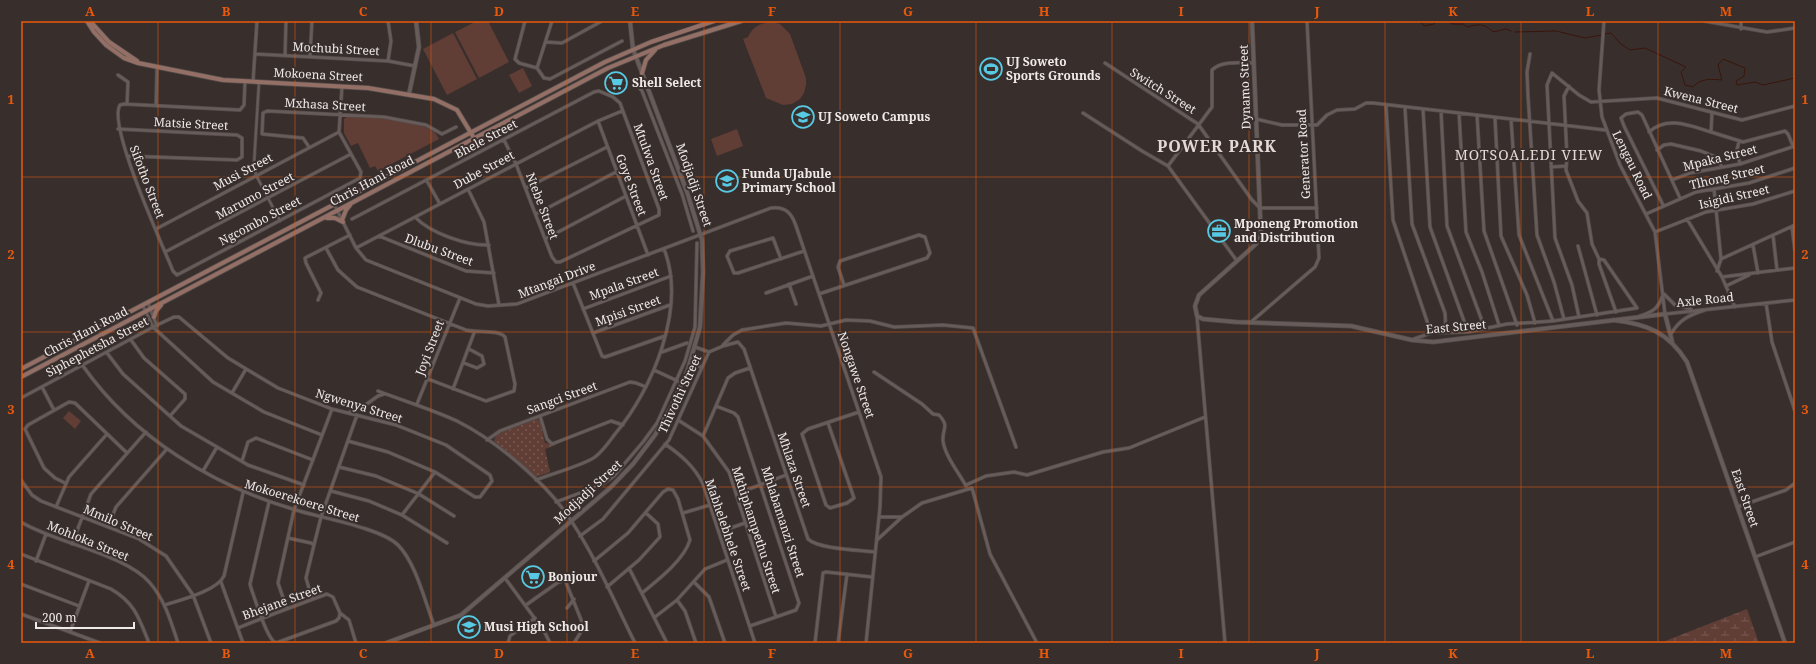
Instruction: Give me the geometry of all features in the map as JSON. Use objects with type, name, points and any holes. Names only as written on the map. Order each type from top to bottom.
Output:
[{"type":"main road","name":"Mokoena Street","points":[[87,21],[94,32],[108,47],[124,58],[143,64],[223,80],[385,89],[434,99],[453,106],[459,112],[474,138]]},
{"type":"main road","name":"Mokoena Street","points":[[90,21],[109,42],[126,55],[143,64]]},
{"type":"main road","name":"Chris Hani Road","points":[[21,369],[586,72],[633,49],[714,21]]},
{"type":"main road","name":"Chris Hani Road","points":[[21,377],[474,138],[636,56],[658,47],[741,21]]},
{"type":"main road","points":[[643,75],[648,57],[658,47]]},
{"type":"main road","points":[[324,218],[335,218],[342,221],[346,210],[353,202]]},
{"type":"main road","points":[[154,317],[157,310],[165,302]]},
{"type":"street","points":[[253,82],[258,21]]},
{"type":"street","points":[[285,56],[286,21]]},
{"type":"street","points":[[310,57],[312,21]]},
{"type":"street","points":[[388,21],[391,41],[388,61]]},
{"type":"street","points":[[409,94],[419,43],[416,21]]},
{"type":"street","points":[[525,21],[515,59],[519,63],[537,68],[544,78],[550,79],[622,41]]},
{"type":"street","points":[[537,68],[552,21]]},
{"type":"street","points":[[546,42],[562,43],[602,21]]},
{"type":"street","name":"Modjadji Street","points":[[386,643],[461,615],[610,488],[633,464],[659,428],[672,406],[682,383],[695,347],[700,320],[704,265],[700,235],[687,192],[633,49],[630,21]]},
{"type":"street","name":"Dynamo Street","points":[[1197,316],[1195,306],[1199,295],[1256,244],[1260,238],[1252,21]]},
{"type":"street","name":"Generator Road","points":[[1251,322],[1317,264],[1319,254],[1307,21]]},
{"type":"street","name":"Lengau Road","points":[[1604,21],[1600,102],[1605,130],[1620,165],[1654,232],[1665,314]]},
{"type":"street","points":[[1704,21],[1741,29],[1774,33],[1795,28]]},
{"type":"street","points":[[1741,21],[1741,29]]},
{"type":"street","name":"Mochubi Street","points":[[255,54],[388,61],[415,66]]},
{"type":"street","points":[[1530,54],[1527,72],[1537,238],[1554,282],[1564,319]]},
{"type":"street","name":"Switch Street","points":[[1105,63],[1198,124],[1252,200],[1260,208]]},
{"type":"street","points":[[1168,166],[1212,107],[1212,70],[1217,65],[1223,64],[1254,63]]},
{"type":"street","points":[[156,106],[157,66]]},
{"type":"street","points":[[1579,317],[1572,285],[1555,238],[1548,123],[1547,85],[1549,77],[1552,73],[1588,101],[1600,102]]},
{"type":"street","points":[[118,75],[128,82],[127,104],[156,106],[240,110],[244,107],[246,82]]},
{"type":"street","points":[[643,75],[634,81],[642,91],[682,194],[693,231]]},
{"type":"street","points":[[259,82],[254,164],[256,175],[280,221]]},
{"type":"street","points":[[342,86],[339,132],[352,154]]},
{"type":"street","points":[[1569,86],[1564,96],[1566,166],[1574,194],[1579,204],[1587,213],[1592,244],[1599,259],[1599,264],[1616,312]]},
{"type":"street","name":"Bhele Street","points":[[352,219],[598,91],[602,91],[618,100],[622,111]]},
{"type":"street","name":"Kwena Street","points":[[1600,102],[1657,98],[1712,113],[1745,120],[1795,106]]},
{"type":"street","points":[[1256,119],[1282,125],[1317,125],[1326,115],[1337,110],[1355,109],[1366,103],[1495,118],[1566,124],[1605,130]]},
{"type":"street","name":"Sifotho Street","points":[[127,104],[120,105],[117,109],[118,129],[127,156],[173,271]]},
{"type":"street","points":[[1386,105],[1393,220],[1431,333]]},
{"type":"street","points":[[1405,108],[1412,224],[1445,313],[1446,332]]},
{"type":"street","points":[[1423,109],[1430,226],[1468,332]]},
{"type":"street","name":"Dube Street","points":[[356,248],[598,121],[622,111]]},
{"type":"street","name":"Mtulwa Street","points":[[622,111],[659,209],[658,215],[655,218],[637,226]]},
{"type":"street","points":[[1441,111],[1447,226],[1485,329]]},
{"type":"street","name":"Mxhasa Street","points":[[309,147],[303,138],[262,134],[263,112],[341,114],[384,117],[430,126],[442,134],[456,127]]},
{"type":"street","points":[[1663,205],[1622,119],[1622,116],[1624,115],[1638,112],[1642,115],[1680,198]]},
{"type":"street","points":[[1083,113],[1136,148],[1168,166],[1236,261]]},
{"type":"street","points":[[1459,113],[1466,230],[1482,272],[1499,325]]},
{"type":"street","points":[[1711,132],[1712,113]]},
{"type":"street","points":[[1477,115],[1484,231],[1517,325]]},
{"type":"street","points":[[1495,118],[1501,236],[1527,295],[1535,324]]},
{"type":"street","points":[[1511,119],[1519,235],[1553,322]]},
{"type":"street","name":"Goye Street","points":[[598,121],[648,255]]},
{"type":"street","points":[[1649,132],[1659,126],[1673,122],[1740,141],[1748,141],[1783,131],[1788,134],[1794,146]]},
{"type":"street","name":"Matsie Street","points":[[118,129],[239,135],[242,138],[242,157],[237,160],[127,156]]},
{"type":"street","name":"Musi Street","points":[[156,229],[339,132]]},
{"type":"street","name":"Ntebe Street","points":[[504,140],[526,188],[554,261],[560,262],[637,226]]},
{"type":"street","points":[[1740,141],[1738,150],[1740,164]]},
{"type":"street","points":[[1657,150],[1664,145],[1671,144],[1701,151],[1716,157],[1722,167]]},
{"type":"street","name":"Mpaka Street","points":[[1672,180],[1690,173],[1740,164],[1794,146]]},
{"type":"street","points":[[526,188],[607,147]]},
{"type":"street","name":"Ngcombo Street","points":[[173,271],[177,275],[183,273],[357,181],[361,174],[352,154]]},
{"type":"street","name":"Marumo Street","points":[[165,252],[269,199],[352,154]]},
{"type":"street","points":[[1551,167],[1566,166]]},
{"type":"street","name":"Tlhong Street","points":[[1646,214],[1663,205],[1696,192],[1749,183],[1795,168]]},
{"type":"street","points":[[536,214],[616,172]]},
{"type":"street","points":[[427,180],[440,204]]},
{"type":"street","points":[[468,189],[484,222],[499,305]]},
{"type":"street","points":[[1714,189],[1721,259],[1717,270]]},
{"type":"street","name":"Isigidi Street","points":[[1654,232],[1674,222],[1715,210],[1753,204],[1795,191]]},
{"type":"street","points":[[682,194],[687,192]]},
{"type":"street","points":[[545,239],[626,196]]},
{"type":"street","name":"Mtangai Drive","points":[[334,204],[356,248],[364,258],[372,264],[476,304],[517,304],[700,235]]},
{"type":"street","name":"Nongawe Street","points":[[700,235],[771,208],[780,208],[789,212],[793,217],[881,477],[879,517],[874,552],[866,643]]},
{"type":"street","points":[[1260,208],[1317,208]]},
{"type":"street","points":[[415,217],[426,226],[467,243],[489,245]]},
{"type":"street","points":[[1687,219],[1722,277],[1735,307]]},
{"type":"street","points":[[1721,259],[1794,226],[1795,251]]},
{"type":"street","points":[[318,300],[321,293],[305,258],[350,235]]},
{"type":"street","points":[[820,294],[927,258],[930,253],[925,237],[919,235],[840,261],[838,267],[844,285]]},
{"type":"street","points":[[1773,235],[1777,270]]},
{"type":"street","name":"Dlubu Street","points":[[379,236],[466,271],[494,273]]},
{"type":"street","points":[[781,259],[774,240],[771,238],[730,251],[727,256],[732,270],[736,274],[781,259],[804,251]]},
{"type":"street","points":[[556,502],[601,485],[614,476],[657,423],[685,361],[695,327],[698,264],[697,243]]},
{"type":"street","points":[[1753,245],[1758,273]]},
{"type":"street","points":[[1578,246],[1597,315]]},
{"type":"street","points":[[326,248],[338,270],[357,287],[474,332],[504,334],[515,387],[509,394],[486,401],[428,379]]},
{"type":"street","points":[[536,480],[595,457],[624,425],[646,387],[661,352],[670,305],[671,276],[669,262],[664,249]]},
{"type":"street","points":[[1413,340],[1431,333],[1468,332],[1499,325],[1553,322],[1588,315],[1597,315],[1638,308],[1604,260],[1599,259]]},
{"type":"street","points":[[698,264],[704,265]]},
{"type":"street","points":[[1722,277],[1750,275],[1795,268]]},
{"type":"street","points":[[1726,286],[1750,275]]},
{"type":"street","name":"Mpala Street","points":[[583,309],[671,276]]},
{"type":"street","points":[[766,293],[813,276]]},
{"type":"street","points":[[573,283],[602,356],[605,357],[665,336]]},
{"type":"street","points":[[789,284],[796,304]]},
{"type":"street","points":[[1640,316],[1656,309],[1663,294],[1675,305],[1696,310]]},
{"type":"street","name":"Joyi Street","points":[[417,404],[460,298]]},
{"type":"street","name":"Axle Road","points":[[1617,318],[1795,300]]},
{"type":"street","points":[[1766,303],[1772,342],[1795,411]]},
{"type":"street","points":[[146,304],[153,328],[157,330],[167,342],[207,378],[264,412],[322,435]]},
{"type":"street","points":[[146,304],[148,310],[154,317],[157,330]]},
{"type":"street","name":"Mpisi Street","points":[[593,333],[670,305]]},
{"type":"street","points":[[1670,336],[1678,323],[1688,316],[1711,309]]},
{"type":"street","points":[[1665,314],[1672,341]]},
{"type":"street","points":[[1588,315],[1589,322]]},
{"type":"street","points":[[1224,643],[1197,316],[1210,320],[1251,322]]},
{"type":"street","name":"Siphephetsha Street","points":[[21,398],[174,317],[183,319]]},
{"type":"street","name":"East Street","points":[[1251,322],[1351,326],[1413,340],[1440,341],[1617,318]]},
{"type":"street","name":"Ngwenya Street","points":[[183,319],[223,355],[278,388],[332,409],[396,425],[446,446],[492,478],[491,482],[480,497],[476,498],[435,472]]},
{"type":"street","points":[[723,346],[733,335],[752,328],[786,323],[814,326],[846,320],[870,321],[894,327],[943,325],[973,328],[1016,447]]},
{"type":"street","points":[[1608,320],[1637,323],[1649,327],[1672,341]]},
{"type":"street","points":[[1544,322],[1545,327]]},
{"type":"street","points":[[453,389],[464,363],[474,332]]},
{"type":"street","points":[[131,340],[144,358],[185,394],[185,399],[170,416]]},
{"type":"street","name":"East Street","points":[[1672,341],[1682,353],[1692,372],[1737,507],[1785,643]]},
{"type":"street","name":"Thivothi Street","points":[[580,536],[603,518],[665,444],[710,352],[723,346],[739,343]]},
{"type":"street","name":"Mhlaza Street","points":[[739,343],[750,368],[806,535],[811,542],[874,552]]},
{"type":"street","points":[[661,352],[687,344]]},
{"type":"street","points":[[695,347],[710,352]]},
{"type":"street","points":[[464,363],[477,368],[484,364],[482,356],[469,349]]},
{"type":"street","points":[[107,353],[123,374],[181,426],[242,461],[304,485]]},
{"type":"street","points":[[689,364],[702,367]]},
{"type":"street","name":"Mokoerekoere Street","points":[[82,366],[105,396],[166,450],[203,471],[243,492],[268,502],[364,529],[398,545],[411,566],[434,626]]},
{"type":"street","points":[[703,436],[728,378],[735,373],[750,368]]},
{"type":"street","points":[[232,393],[246,369]]},
{"type":"street","points":[[654,370],[682,383]]},
{"type":"street","points":[[874,372],[922,404],[933,414],[939,415],[943,419],[946,426],[943,438],[944,446],[966,485],[968,488],[972,488],[992,558],[1037,643]]},
{"type":"street","name":"Sangci Street","points":[[487,440],[500,432],[630,382],[646,387]]},
{"type":"street","points":[[42,387],[54,410]]},
{"type":"street","points":[[378,391],[417,404],[457,421],[512,457],[536,480],[572,521],[635,643]]},
{"type":"street","points":[[347,413],[364,406],[378,396],[384,394]]},
{"type":"street","points":[[65,483],[55,478],[44,468],[26,431],[28,425],[69,402],[74,402],[127,453]]},
{"type":"street","name":"Mhlabamanzi Street","points":[[716,406],[738,416],[762,484],[799,603],[796,610],[750,626]]},
{"type":"street","points":[[287,608],[278,583],[294,510],[332,409]]},
{"type":"street","points":[[828,423],[854,498],[850,502],[830,508],[826,505],[802,437],[805,430],[860,412]]},
{"type":"street","points":[[312,599],[306,578],[316,540],[320,517],[340,467],[357,415]]},
{"type":"street","points":[[540,416],[546,439],[552,444],[611,421],[624,425]]},
{"type":"street","points":[[966,485],[986,476],[1014,472],[1027,475],[1103,452],[1129,448],[1205,417]]},
{"type":"street","name":"Mkhiphampethu Street","points":[[678,420],[703,436],[725,464],[776,617]]},
{"type":"street","points":[[72,544],[91,494],[146,432]]},
{"type":"street","points":[[56,507],[65,483],[107,434]]},
{"type":"street","points":[[242,461],[248,442],[253,438],[313,460]]},
{"type":"street","points":[[348,441],[388,452],[435,472],[402,515]]},
{"type":"street","name":"Mabhelebhele Street","points":[[665,444],[677,452],[693,468],[701,480],[755,643]]},
{"type":"street","points":[[203,471],[217,447]]},
{"type":"street","points":[[108,527],[116,507],[166,450]]},
{"type":"street","points":[[340,467],[376,476],[419,494],[454,516]]},
{"type":"street","points":[[736,494],[786,475]]},
{"type":"street","name":"Mmilo Street","points":[[21,480],[32,495],[41,501],[140,540],[166,556],[193,595],[212,643]]},
{"type":"street","points":[[1737,507],[1786,490],[1795,483]]},
{"type":"street","points":[[876,540],[902,517],[922,503],[968,488]]},
{"type":"street","points":[[594,561],[624,537],[663,492],[671,490],[676,495],[683,514],[690,537],[689,544],[666,573],[642,593]]},
{"type":"street","points":[[331,491],[369,501],[402,515],[448,543]]},
{"type":"street","points":[[164,606],[193,595],[220,582],[224,576],[243,492]]},
{"type":"street","points":[[268,502],[250,584],[270,639],[276,643],[336,621],[339,618],[340,613],[349,620],[356,643]]},
{"type":"street","points":[[683,514],[710,505]]},
{"type":"street","points":[[607,587],[646,554],[660,537],[658,524],[646,513]]},
{"type":"street","points":[[879,517],[902,517]]},
{"type":"street","name":"Mohloka Street","points":[[21,522],[46,534],[121,562],[139,573],[150,582],[164,606],[178,643]]},
{"type":"street","points":[[719,532],[745,523]]},
{"type":"street","points":[[36,560],[46,534]]},
{"type":"street","points":[[288,538],[314,545]]},
{"type":"street","points":[[1755,557],[1795,542]]},
{"type":"street","points":[[21,554],[111,589],[123,596],[132,605],[148,643]]},
{"type":"street","points":[[654,617],[677,600],[706,569],[727,560]]},
{"type":"street","points":[[629,568],[667,643]]},
{"type":"street","points":[[815,643],[822,575],[826,572],[872,577]]},
{"type":"street","points":[[838,643],[847,574]]},
{"type":"street","points":[[506,578],[535,618],[550,643]]},
{"type":"street","points":[[526,605],[563,580],[567,583],[584,627],[574,643]]},
{"type":"street","points":[[70,632],[89,581]]},
{"type":"street","points":[[220,582],[243,643]]},
{"type":"street","points":[[694,582],[709,597],[725,643]]},
{"type":"street","points":[[21,584],[79,606]]},
{"type":"street","name":"Bhejane Street","points":[[238,628],[327,594],[331,595],[340,613]]},
{"type":"street","points":[[567,608],[574,599]]},
{"type":"street","points":[[677,600],[685,611],[696,643]]},
{"type":"street","points":[[21,614],[100,643]]},
{"type":"street","points":[[508,643],[510,636],[535,618]]},
{"type":"green space","points":[[477,21],[488,21],[509,62],[479,78],[455,32]]},
{"type":"green space","points":[[772,22],[780,24],[790,34],[806,78],[804,93],[800,99],[792,104],[783,105],[766,98],[743,39],[748,37],[752,30],[758,26],[764,23]]},
{"type":"green space","points":[[453,33],[477,79],[447,95],[423,49]]},
{"type":"green space","points":[[523,68],[532,86],[519,93],[509,75]]},
{"type":"green space","points":[[348,116],[403,121],[432,131],[439,139],[378,171],[375,166],[370,168],[358,143],[351,146],[344,133],[344,119]]},
{"type":"green space","points":[[737,129],[743,146],[717,156],[711,139]]},
{"type":"green space","points":[[69,411],[81,421],[75,429],[63,418]]},
{"type":"green space","points":[[537,419],[540,421],[545,443],[556,445],[545,449],[550,472],[536,477],[494,441],[496,435],[499,433]]},
{"type":"green space","points":[[1747,609],[1759,643],[1660,643]]},
{"type":"waterway","points":[[1420,21],[1424,26],[1434,24],[1435,21]]},
{"type":"waterway","points":[[1447,21],[1452,24],[1463,24],[1467,27],[1478,25],[1484,26],[1493,32],[1506,29],[1511,31]]},
{"type":"waterway","points":[[1515,32],[1556,31],[1585,38],[1601,35]]},
{"type":"waterway","points":[[1604,34],[1611,33],[1621,44],[1630,50],[1645,48],[1686,67],[1681,72],[1685,85],[1693,87],[1699,82],[1710,79],[1722,80],[1718,65],[1723,59],[1745,68],[1744,76],[1736,81],[1737,85],[1755,82],[1763,85],[1795,78]]},
{"type":"railway","points":[[21,25],[22,21]]},
{"type":"place","name":"UJ Soweto Sports Grounds","points":[[991,69]]},
{"type":"place","name":"Shell Select","points":[[616,83]]},
{"type":"place","name":"UJ Soweto Campus","points":[[803,117]]},
{"type":"place","name":"Funda UJabule Primary School","points":[[727,181]]},
{"type":"place","name":"Mponeng Promotion and Distribution","points":[[1219,231]]},
{"type":"place","name":"Bonjour","points":[[533,577]]},
{"type":"place","name":"Musi High School","points":[[469,627]]},
{"type":"district","name":"POWER PARK","points":[[1217,146]]},
{"type":"district","name":"MOTSOALEDI VIEW","points":[[1529,155]]}]
